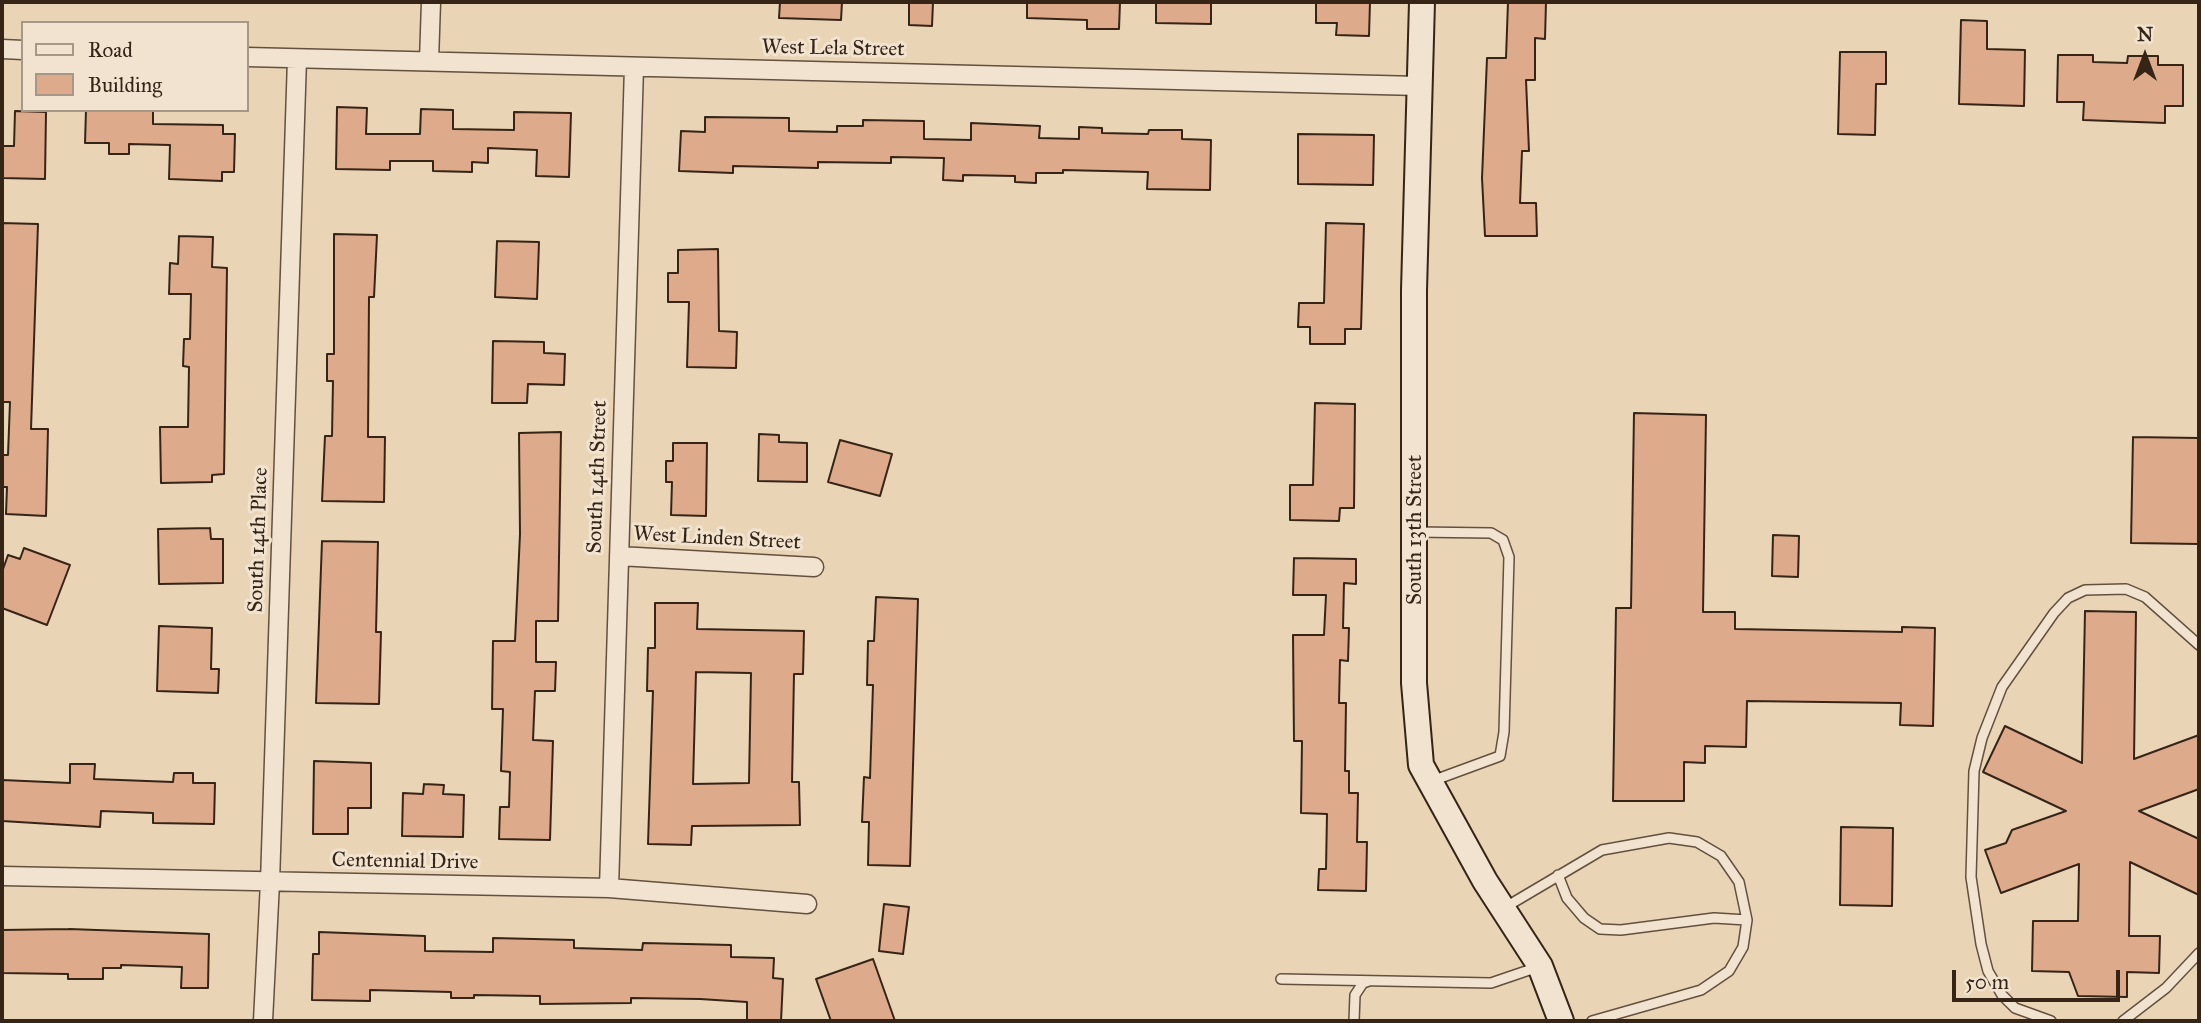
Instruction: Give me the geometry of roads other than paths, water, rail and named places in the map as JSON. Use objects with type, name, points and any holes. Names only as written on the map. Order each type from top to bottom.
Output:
[{"type":"street","points":[[429,61],[431,2]]},
{"type":"street","name":"South 13th Street","points":[[1422,2],[1414,290],[1414,683],[1421,765],[1503,909],[1540,966],[1561,1021]]},
{"type":"street","points":[[2,49],[21,50]]},
{"type":"street","name":"West Lela Street","points":[[248,57],[1419,86]]},
{"type":"street","name":"South 14th Place","points":[[262,1021],[271,882],[297,59]]},
{"type":"street","name":"South 14th Street","points":[[609,888],[634,67]]},
{"type":"street","name":"West Linden Street","points":[[619,556],[814,567]]},
{"type":"street","name":"Centennial Drive","points":[[2,876],[609,888],[807,904]]},
{"type":"lane","points":[[1416,532],[1491,533],[1503,540],[1509,557],[1504,732],[1500,756],[1430,781]]},
{"type":"lane","points":[[2051,1021],[2015,1008],[2002,995],[1988,971],[1980,944],[1971,877],[1974,772],[1982,738],[2002,687],[2054,613],[2068,598],[2085,590],[2126,589],[2146,597],[2199,645]]},
{"type":"lane","points":[[1503,909],[1602,850],[1669,838],[1697,842],[1721,856],[1739,882],[1747,920],[1744,947],[1729,971],[1701,990],[1592,1021]]},
{"type":"lane","points":[[1558,875],[1567,898],[1584,918],[1600,929],[1621,930],[1714,918],[1747,920]]},
{"type":"lane","points":[[2123,1021],[2166,988],[2199,953]]},
{"type":"lane","points":[[1281,979],[1491,983],[1540,966]]},
{"type":"lane","points":[[1354,1021],[1355,995],[1363,983],[1369,981]]}]
